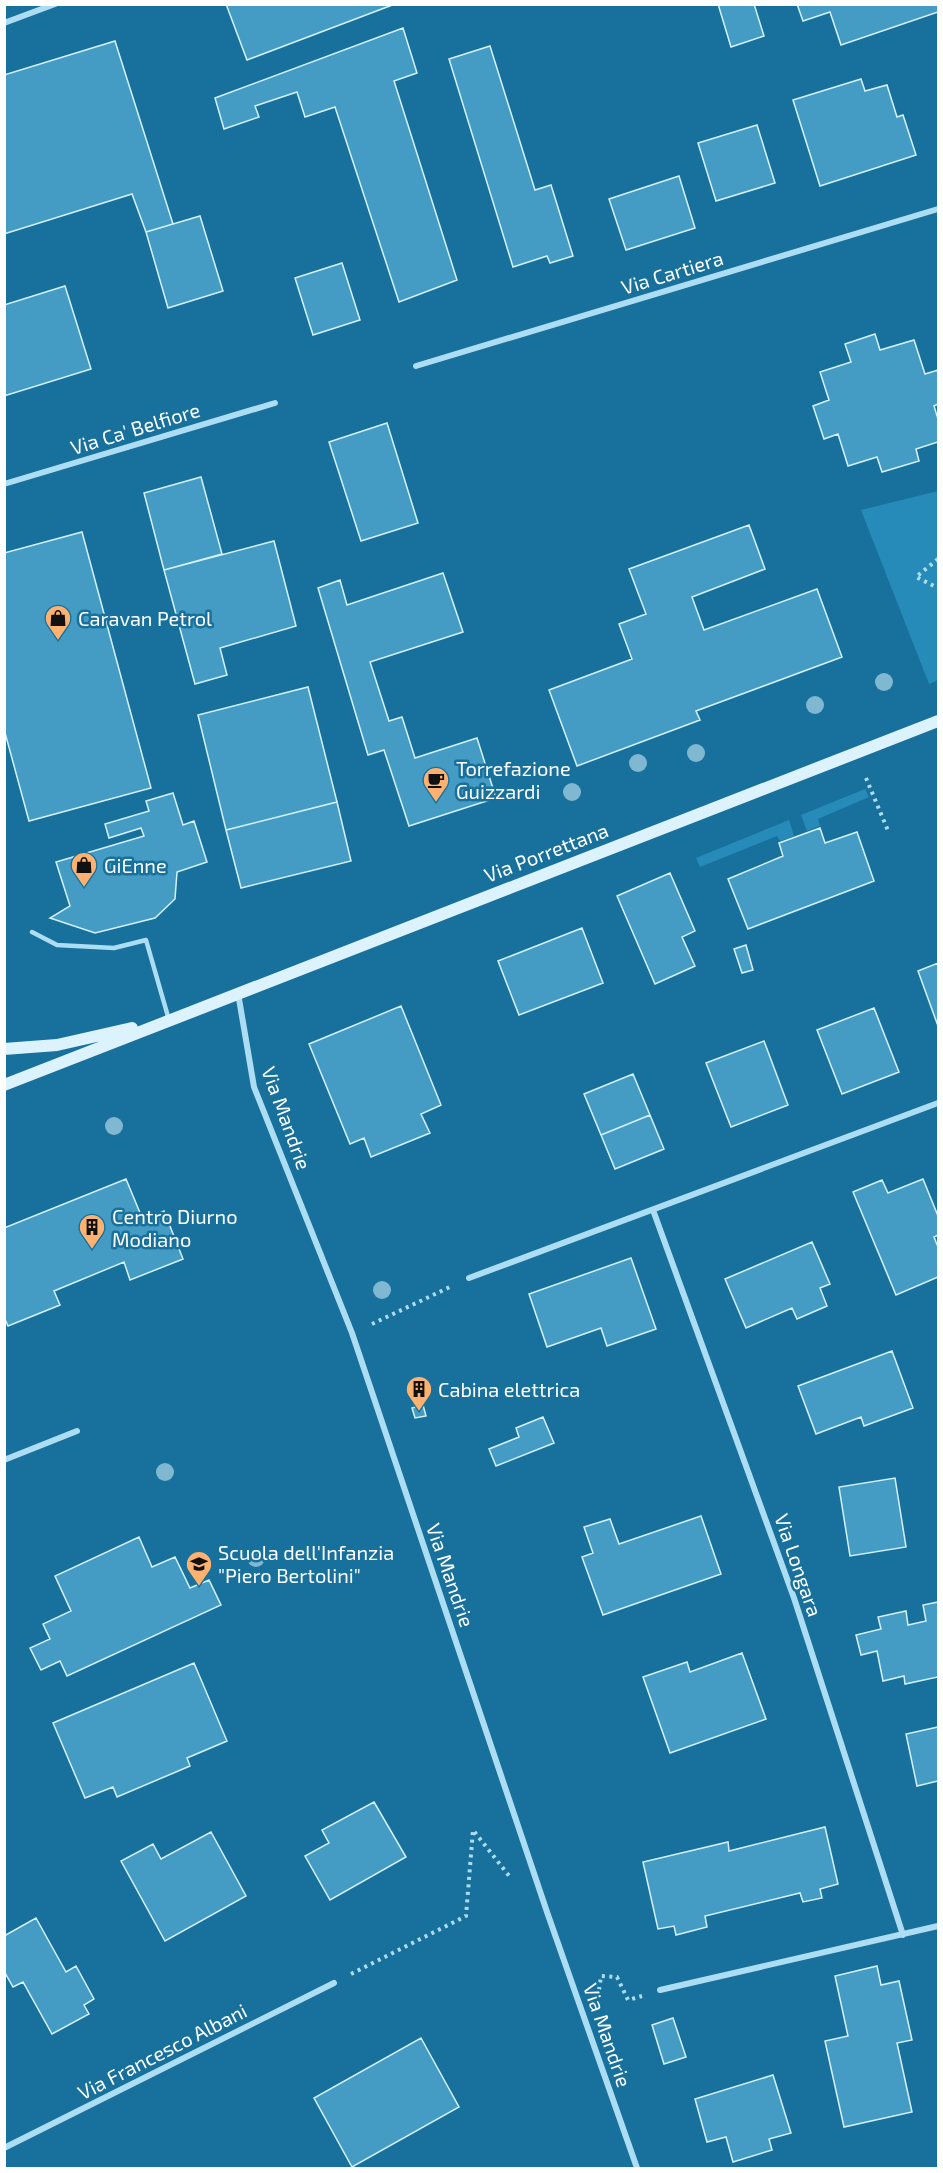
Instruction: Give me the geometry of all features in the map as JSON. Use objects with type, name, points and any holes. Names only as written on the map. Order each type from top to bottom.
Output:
[{"type":"main road","name":"Via Porrettana","points":[[4,1085],[939,722]]},
{"type":"main road","name":"Via Porrettana","points":[[4,1049],[57,1045],[169,1020]]},
{"type":"street","points":[[4,23],[56,4]]},
{"type":"street","name":"Via Cartiera","points":[[416,366],[939,209]]},
{"type":"street","name":"Via Ca' Belfiore","points":[[4,484],[274,403]]},
{"type":"street","name":"Via Mandrie","points":[[237,993],[254,1087],[352,1333],[547,1912],[637,2169]]},
{"type":"street","points":[[469,1278],[939,1103]]},
{"type":"street","name":"Via Longara","points":[[653,1210],[794,1598],[903,1935]]},
{"type":"street","points":[[4,1461],[77,1431]]},
{"type":"street","points":[[660,1990],[939,1926]]},
{"type":"street","name":"Via Francesco Albani","points":[[4,2148],[334,1983]]},
{"type":"lane","points":[[32,932],[57,945],[114,948],[146,940],[169,1020]]},
{"type":"path","points":[[939,559],[916,577],[939,588]]},
{"type":"path","points":[[866,778],[889,833]]},
{"type":"path","points":[[352,1333],[469,1278]]},
{"type":"path","points":[[334,1983],[466,1916],[473,1830],[517,1885]]},
{"type":"path","points":[[584,2015],[598,2001],[601,1976],[617,1977],[628,2000],[660,1990]]},
{"type":"shaded area","points":[[938,491],[938,680],[929,684],[861,510]]},
{"type":"shaded area","points":[[865,789],[869,797],[818,819],[820,826],[807,831],[801,815]]},
{"type":"shaded area","points":[[789,820],[794,836],[780,841],[777,836],[700,867],[696,858]]},
{"type":"building","points":[[226,4],[395,4],[247,60]]},
{"type":"building","points":[[718,4],[754,4],[764,36],[731,47]]},
{"type":"building","points":[[797,4],[938,4],[938,12],[841,45],[830,12],[803,21]]},
{"type":"building","points":[[403,28],[417,73],[394,81],[457,280],[399,302],[335,107],[305,117],[297,92],[255,106],[259,117],[224,129],[215,98]]},
{"type":"building","points":[[115,41],[173,224],[146,232],[132,194],[4,234],[4,75]]},
{"type":"building","points":[[490,46],[535,190],[551,185],[573,256],[550,263],[547,256],[513,267],[449,59]]},
{"type":"building","points":[[861,79],[865,91],[887,85],[897,117],[903,115],[916,155],[820,186],[793,100]]},
{"type":"building","points":[[757,125],[775,183],[716,201],[698,143]]},
{"type":"building","points":[[679,176],[695,228],[626,250],[609,199]]},
{"type":"building","points":[[200,216],[223,291],[168,308],[146,232]]},
{"type":"building","points":[[342,263],[360,320],[313,335],[295,278]]},
{"type":"building","points":[[65,286],[91,369],[4,396],[4,305]]},
{"type":"building","points":[[875,334],[880,350],[914,340],[925,374],[938,370],[938,404],[934,406],[938,419],[938,442],[916,449],[919,461],[882,472],[877,457],[848,466],[838,434],[824,439],[813,406],[829,400],[820,372],[851,362],[845,344]]},
{"type":"building","points":[[387,423],[418,523],[361,541],[329,442]]},
{"type":"building","points":[[201,477],[222,554],[164,570],[144,493]]},
{"type":"building","points":[[749,525],[765,569],[692,597],[704,630],[817,589],[842,657],[696,711],[700,720],[577,766],[549,690],[632,659],[619,624],[646,614],[629,569]]},
{"type":"building","name":"Caravan Petrol","points":[[82,532],[151,788],[29,821],[4,729],[4,553]]},
{"type":"building","points":[[274,541],[296,626],[220,648],[227,675],[195,684],[164,570]]},
{"type":"building","points":[[443,573],[463,632],[370,662],[389,721],[402,717],[415,758],[477,738],[496,798],[409,826],[384,750],[368,755],[318,588],[340,580],[347,605]]},
{"type":"building","points":[[308,687],[337,802],[226,830],[198,715]]},
{"type":"building","points":[[173,793],[183,825],[194,821],[207,862],[177,872],[175,899],[155,918],[95,933],[50,918],[70,906],[56,862],[144,836],[141,828],[109,838],[105,824],[149,811],[146,801]]},
{"type":"building","points":[[337,802],[351,861],[241,888],[226,830]]},
{"type":"building","points":[[820,828],[825,843],[857,832],[874,881],[748,929],[728,879],[783,856],[779,843]]},
{"type":"building","points":[[670,873],[695,931],[682,937],[695,966],[655,984],[617,896]]},
{"type":"building","points":[[582,928],[603,983],[519,1015],[498,961]]},
{"type":"building","points":[[746,945],[753,970],[742,973],[734,949]]},
{"type":"building","points":[[938,963],[938,1026],[918,971]]},
{"type":"building","points":[[401,1006],[441,1105],[421,1114],[430,1133],[371,1157],[364,1138],[350,1144],[309,1044]]},
{"type":"building","points":[[874,1008],[899,1072],[842,1094],[817,1030]]},
{"type":"building","points":[[764,1041],[788,1105],[731,1127],[706,1063]]},
{"type":"building","points":[[633,1074],[650,1115],[601,1135],[584,1094]]},
{"type":"building","points":[[650,1115],[664,1149],[615,1169],[601,1135]]},
{"type":"building","name":"Centro Diurno Modiano","points":[[126,1179],[143,1220],[164,1211],[183,1259],[130,1280],[124,1262],[54,1291],[60,1305],[8,1326],[4,1317],[4,1228]]},
{"type":"building","points":[[923,1179],[938,1216],[938,1235],[934,1237],[938,1247],[938,1277],[896,1295],[853,1192],[882,1180],[888,1193]]},
{"type":"building","points":[[812,1242],[830,1284],[820,1288],[827,1306],[797,1319],[792,1308],[746,1328],[725,1279]]},
{"type":"building","points":[[631,1258],[656,1329],[607,1346],[601,1328],[547,1347],[529,1294]]},
{"type":"building","points":[[892,1351],[913,1408],[864,1426],[861,1417],[816,1434],[798,1386]]},
{"type":"building","name":"Cabina elettrica","points":[[423,1405],[426,1416],[415,1418],[412,1408]]},
{"type":"building","points":[[543,1417],[554,1443],[496,1466],[489,1449],[519,1437],[516,1428]]},
{"type":"building","points":[[895,1478],[906,1547],[850,1556],[839,1487]]},
{"type":"building","points":[[701,1516],[721,1574],[603,1615],[582,1557],[593,1553],[584,1527],[610,1519],[619,1544]]},
{"type":"building","points":[[139,1537],[152,1567],[175,1557],[190,1588],[209,1580],[221,1605],[67,1676],[60,1661],[41,1670],[30,1648],[50,1639],[43,1624],[71,1611],[55,1576]]},
{"type":"building","points":[[938,1602],[938,1677],[905,1684],[904,1676],[883,1681],[877,1651],[861,1655],[856,1635],[881,1629],[878,1617],[906,1611],[908,1625],[926,1621],[923,1605]]},
{"type":"building","points":[[742,1653],[766,1719],[670,1753],[643,1677],[687,1662],[690,1672]]},
{"type":"building","points":[[194,1663],[227,1741],[187,1758],[190,1766],[117,1797],[113,1787],[85,1798],[53,1723]]},
{"type":"building","points":[[938,1727],[938,1781],[917,1786],[906,1734]]},
{"type":"building","points":[[374,1802],[406,1857],[330,1900],[305,1856],[329,1843],[322,1830]]},
{"type":"building","points":[[825,1827],[838,1884],[820,1889],[822,1898],[803,1902],[800,1893],[705,1916],[707,1927],[676,1935],[674,1926],[658,1929],[643,1862],[728,1842],[729,1851]]},
{"type":"building","points":[[211,1832],[246,1896],[165,1941],[121,1861],[153,1844],[161,1859]]},
{"type":"building","points":[[36,1918],[66,1972],[76,1966],[94,1999],[84,2005],[89,2014],[52,2034],[23,1982],[13,1987],[4,1971],[4,1936]]},
{"type":"building","points":[[877,1966],[881,1985],[899,1981],[912,2040],[897,2043],[912,2112],[844,2127],[825,2041],[848,2036],[835,1976]]},
{"type":"building","points":[[673,2018],[686,2057],[664,2064],[652,2025]]},
{"type":"building","points":[[421,2038],[459,2107],[352,2167],[314,2098]]},
{"type":"building","points":[[773,2075],[791,2133],[769,2139],[772,2150],[733,2162],[726,2137],[707,2142],[695,2099]]},
{"type":"place","name":"Caravan Petrol","points":[[58,641]]},
{"type":"place","name":"Torrefazione Guizzardi","points":[[436,803]]},
{"type":"place","name":"GiEnne","points":[[84,888]]},
{"type":"place","name":"Centro Diurno Modiano","points":[[92,1250]]},
{"type":"place","name":"Cabina elettrica","points":[[419,1412]]},
{"type":"place","name":"Scuola dell'Infanzia \"Piero Bertolini\"","points":[[199,1587]]}]
